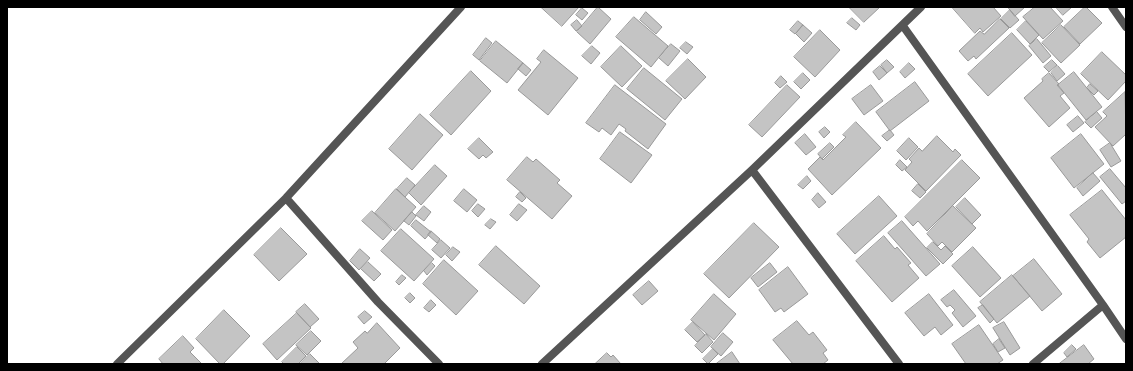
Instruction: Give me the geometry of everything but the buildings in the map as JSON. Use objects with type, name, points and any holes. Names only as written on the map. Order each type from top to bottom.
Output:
[{"type":"street","points":[[120,363],[286,198],[461,7]]},
{"type":"street","points":[[542,364],[752,170],[921,7]]},
{"type":"street","points":[[1112,7],[1126,27]]},
{"type":"street","points":[[903,26],[1126,339]]},
{"type":"street","points":[[752,170],[899,364]]},
{"type":"street","points":[[286,198],[378,302],[439,364]]},
{"type":"street","points":[[1033,364],[1103,305]]}]
